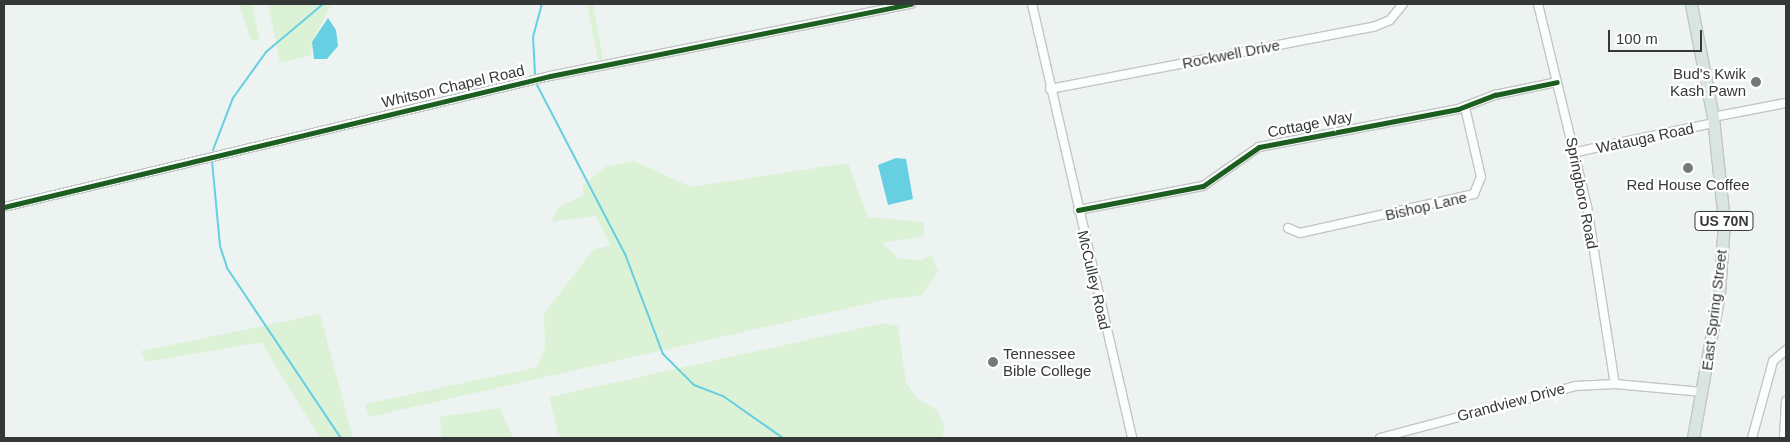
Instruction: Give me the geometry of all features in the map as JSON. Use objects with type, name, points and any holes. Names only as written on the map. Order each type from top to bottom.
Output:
[{"type":"main road","name":"East Spring Street","points":[[1692,4],[1714,120],[1724,228],[1720,284],[1704,392],[1693,438]]},
{"type":"street","name":"Whitson Chapel Road","points":[[4,207],[550,76],[911,4]]},
{"type":"street","name":"McCulley Road","points":[[1032,4],[1050,89],[1132,438]]},
{"type":"street","name":"Rockwell Drive","points":[[1050,89],[1373,27],[1390,20],[1402,4]]},
{"type":"street","name":"Springboro Road","points":[[1538,4],[1556,82],[1576,152],[1615,384]]},
{"type":"street","name":"Cottage Way","points":[[1078,210],[1203,186],[1259,147],[1465,107],[1556,82]]},
{"type":"street","name":"Watauga Road","points":[[1576,152],[1786,103]]},
{"type":"street","name":"Bishop Lane","points":[[1288,228],[1300,233],[1474,194],[1481,177],[1465,107]]},
{"type":"street","points":[[1752,438],[1772,361],[1786,350]]},
{"type":"street","name":"Grandview Drive","points":[[1380,438],[1549,390],[1615,384],[1704,392]]},
{"type":"street","points":[[1784,438],[1786,401]]},
{"type":"green space","points":[[239,4],[252,4],[260,41],[251,40]]},
{"type":"green space","points":[[268,4],[332,4],[312,42],[311,55],[280,63]]},
{"type":"green space","points":[[587,4],[593,4],[603,59],[598,60]]},
{"type":"green space","points":[[634,161],[691,187],[848,163],[868,217],[924,222],[924,236],[882,243],[898,258],[920,261],[931,255],[938,271],[922,295],[884,300],[369,417],[365,404],[538,367],[545,346],[544,314],[593,250],[610,245],[596,216],[551,222],[559,207],[584,195],[582,186],[607,166]]},
{"type":"green space","points":[[320,314],[353,438],[320,438],[261,342],[147,362],[141,351]]},
{"type":"green space","points":[[884,323],[898,326],[906,383],[917,398],[937,410],[945,428],[942,438],[561,438],[558,432],[549,397]]},
{"type":"green space","points":[[500,408],[513,438],[441,438],[440,417]]},
{"type":"water","points":[[328,18],[336,30],[338,46],[327,59],[314,59],[312,42]]},
{"type":"water","points":[[896,158],[906,159],[913,199],[888,205],[878,165]]},
{"type":"waterway","points":[[213,150],[233,98],[266,52],[323,4]]},
{"type":"waterway","points":[[535,74],[533,37],[542,4]]},
{"type":"waterway","points":[[537,85],[625,254],[663,354],[694,385],[723,396],[783,438]]},
{"type":"waterway","points":[[212,161],[220,246],[227,268],[341,438]]},
{"type":"cycle path","points":[[4,207],[550,76],[911,4]]},
{"type":"cycle path","points":[[1078,210],[1203,186],[1259,147],[1458,109],[1495,95],[1557,82]]},
{"type":"place","name":"Bud's Kwik Kash Pawn","points":[[1756,82]]},
{"type":"place","name":"Red House Coffee","points":[[1688,168]]},
{"type":"place","name":"Tennessee Bible College","points":[[993,362]]}]
